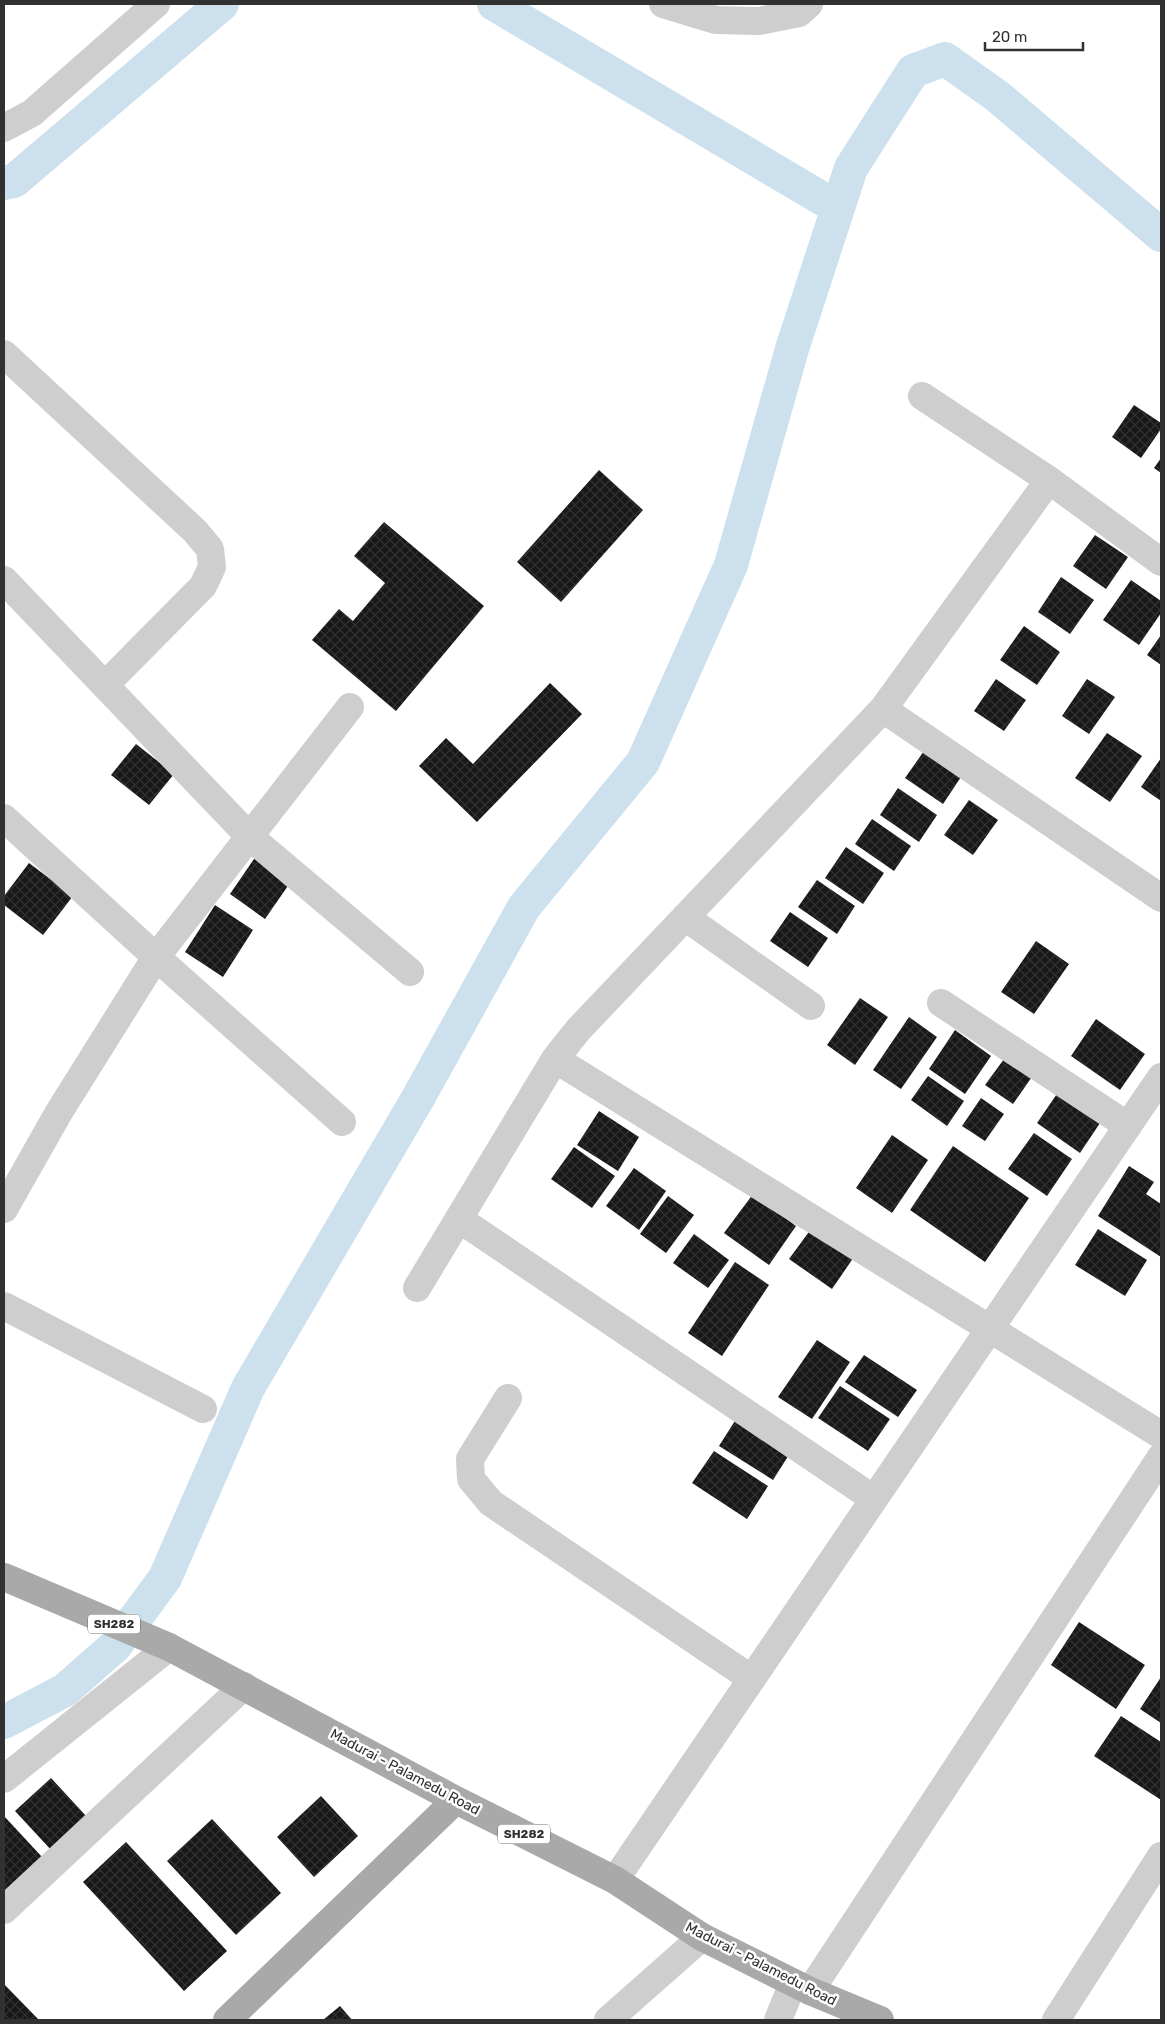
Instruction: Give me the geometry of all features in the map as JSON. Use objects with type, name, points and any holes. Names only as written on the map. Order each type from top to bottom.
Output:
[{"type":"main road","name":"Madurai - Palamedu Road","points":[[4,1577],[168,1647],[456,1800],[615,1880],[702,1937],[801,1987],[880,2020]]},
{"type":"main road","points":[[227,2020],[456,1800]]},
{"type":"street","points":[[4,128],[32,113],[156,4]]},
{"type":"street","points":[[663,4],[716,20],[759,20],[799,13],[809,4]]},
{"type":"street","points":[[4,354],[195,531],[210,549],[212,567],[203,586],[105,685]]},
{"type":"street","points":[[922,396],[1048,480],[1161,562]]},
{"type":"street","points":[[417,1288],[555,1059],[578,1030],[882,709],[1048,480]]},
{"type":"street","points":[[4,580],[250,837],[410,972]]},
{"type":"street","points":[[4,1209],[59,1112],[156,957],[350,708]]},
{"type":"street","points":[[882,709],[1161,898]]},
{"type":"street","points":[[4,818],[156,957],[342,1122]]},
{"type":"street","points":[[685,917],[811,1006]]},
{"type":"street","points":[[941,1003],[1128,1126]]},
{"type":"street","points":[[555,1059],[1161,1435]]},
{"type":"street","points":[[615,1880],[1161,1077]]},
{"type":"street","points":[[459,1219],[874,1499]]},
{"type":"street","points":[[4,1306],[203,1410]]},
{"type":"street","points":[[508,1398],[470,1458],[471,1479],[491,1503],[752,1679]]},
{"type":"street","points":[[778,2020],[1161,1457]]},
{"type":"street","points":[[4,1779],[168,1647]]},
{"type":"street","points":[[4,1910],[244,1686]]},
{"type":"street","points":[[1056,2020],[1161,1856]]},
{"type":"street","points":[[608,2020],[702,1937]]},
{"type":"building","points":[[1134,405],[1161,423],[1161,429],[1141,458],[1112,437]]},
{"type":"building","points":[[1161,458],[1161,473],[1154,468]]},
{"type":"building","points":[[599,470],[643,510],[561,602],[517,562]]},
{"type":"building","points":[[384,522],[484,606],[396,711],[312,640],[339,609],[353,621],[385,583],[354,556]]},
{"type":"building","points":[[1095,535],[1128,557],[1106,589],[1073,566]]},
{"type":"building","points":[[1061,577],[1094,600],[1070,634],[1038,612]]},
{"type":"building","points":[[1131,580],[1161,601],[1161,613],[1139,645],[1103,620]]},
{"type":"building","points":[[1024,626],[1060,652],[1037,685],[1000,660]]},
{"type":"building","points":[[1161,635],[1161,665],[1147,655]]},
{"type":"building","points":[[996,679],[1026,700],[1004,731],[974,711]]},
{"type":"building","points":[[1087,679],[1115,697],[1089,734],[1062,716]]},
{"type":"building","points":[[550,683],[582,714],[477,822],[419,766],[446,738],[473,764]]},
{"type":"building","points":[[1107,733],[1142,756],[1110,802],[1075,778]]},
{"type":"building","points":[[136,744],[174,774],[149,805],[111,775]]},
{"type":"building","points":[[924,751],[961,777],[943,804],[905,778]]},
{"type":"building","points":[[1161,758],[1161,801],[1141,787]]},
{"type":"building","points":[[898,788],[937,815],[919,842],[880,815]]},
{"type":"building","points":[[969,800],[998,820],[973,855],[944,835]]},
{"type":"building","points":[[872,819],[911,846],[894,871],[855,844]]},
{"type":"building","points":[[846,847],[884,873],[863,904],[825,878]]},
{"type":"building","points":[[256,856],[292,880],[265,919],[230,894]]},
{"type":"building","points":[[29,863],[73,896],[43,935],[4,905],[4,896]]},
{"type":"building","points":[[817,880],[855,906],[837,934],[798,907]]},
{"type":"building","points":[[215,905],[253,930],[223,977],[185,952]]},
{"type":"building","points":[[790,912],[828,938],[808,967],[770,941]]},
{"type":"building","points":[[1036,941],[1069,964],[1034,1014],[1001,992]]},
{"type":"building","points":[[860,998],[888,1017],[855,1065],[827,1045]]},
{"type":"building","points":[[909,1017],[937,1037],[901,1089],[873,1070]]},
{"type":"building","points":[[1096,1019],[1145,1054],[1120,1090],[1071,1056]]},
{"type":"building","points":[[955,1030],[991,1056],[965,1094],[929,1069]]},
{"type":"building","points":[[1007,1055],[1034,1074],[1013,1104],[985,1085]]},
{"type":"building","points":[[928,1076],[964,1101],[947,1126],[911,1100]]},
{"type":"building","points":[[1061,1088],[1104,1117],[1080,1153],[1037,1123]]},
{"type":"building","points":[[981,1098],[1004,1114],[985,1141],[962,1126]]},
{"type":"building","points":[[599,1111],[639,1137],[618,1171],[577,1145]]},
{"type":"building","points":[[1034,1133],[1072,1159],[1047,1196],[1008,1169]]},
{"type":"building","points":[[892,1135],[928,1160],[892,1213],[856,1188]]},
{"type":"building","points":[[953,1146],[1029,1198],[985,1262],[910,1210]]},
{"type":"building","points":[[574,1147],[615,1176],[592,1208],[551,1179]]},
{"type":"building","points":[[1129,1166],[1154,1182],[1146,1194],[1161,1204],[1161,1257],[1098,1216]]},
{"type":"building","points":[[634,1168],[666,1191],[639,1230],[606,1206]]},
{"type":"building","points":[[753,1194],[796,1226],[769,1265],[724,1233]]},
{"type":"building","points":[[668,1196],[694,1215],[666,1253],[640,1234]]},
{"type":"building","points":[[814,1225],[856,1254],[832,1289],[789,1259]]},
{"type":"building","points":[[1098,1229],[1147,1260],[1125,1296],[1075,1265]]},
{"type":"building","points":[[694,1234],[729,1260],[708,1288],[673,1263]]},
{"type":"building","points":[[735,1262],[769,1285],[722,1356],[688,1333]]},
{"type":"building","points":[[817,1340],[850,1362],[812,1419],[778,1397]]},
{"type":"building","points":[[864,1355],[917,1390],[898,1417],[845,1382]]},
{"type":"building","points":[[840,1386],[890,1419],[868,1451],[818,1418]]},
{"type":"building","points":[[738,1416],[792,1450],[773,1480],[719,1446]]},
{"type":"building","points":[[714,1451],[768,1486],[747,1519],[692,1483]]},
{"type":"building","points":[[1079,1622],[1145,1665],[1116,1709],[1051,1665]]},
{"type":"building","points":[[1161,1677],[1161,1723],[1140,1709]]},
{"type":"building","points":[[1121,1716],[1161,1742],[1161,1800],[1094,1756]]},
{"type":"building","points":[[51,1778],[88,1818],[53,1852],[15,1811]]},
{"type":"building","points":[[321,1796],[358,1836],[314,1877],[277,1837]]},
{"type":"building","points":[[4,1816],[43,1858],[5,1893],[4,1891]]},
{"type":"building","points":[[212,1819],[281,1893],[236,1935],[167,1861]]},
{"type":"building","points":[[126,1842],[227,1951],[184,1991],[83,1882]]},
{"type":"building","points":[[4,1984],[39,2020],[4,2020]]},
{"type":"building","points":[[340,2006],[352,2020],[323,2020]]},
{"type":"waterway","points":[[4,183],[14,181],[222,4]]},
{"type":"waterway","points":[[494,4],[838,208]]},
{"type":"waterway","points":[[4,1722],[65,1690],[115,1646],[165,1578],[248,1388],[418,1098],[524,907],[643,762],[731,565],[792,349],[851,168],[913,71],[945,59],[997,96],[1161,235]]}]
